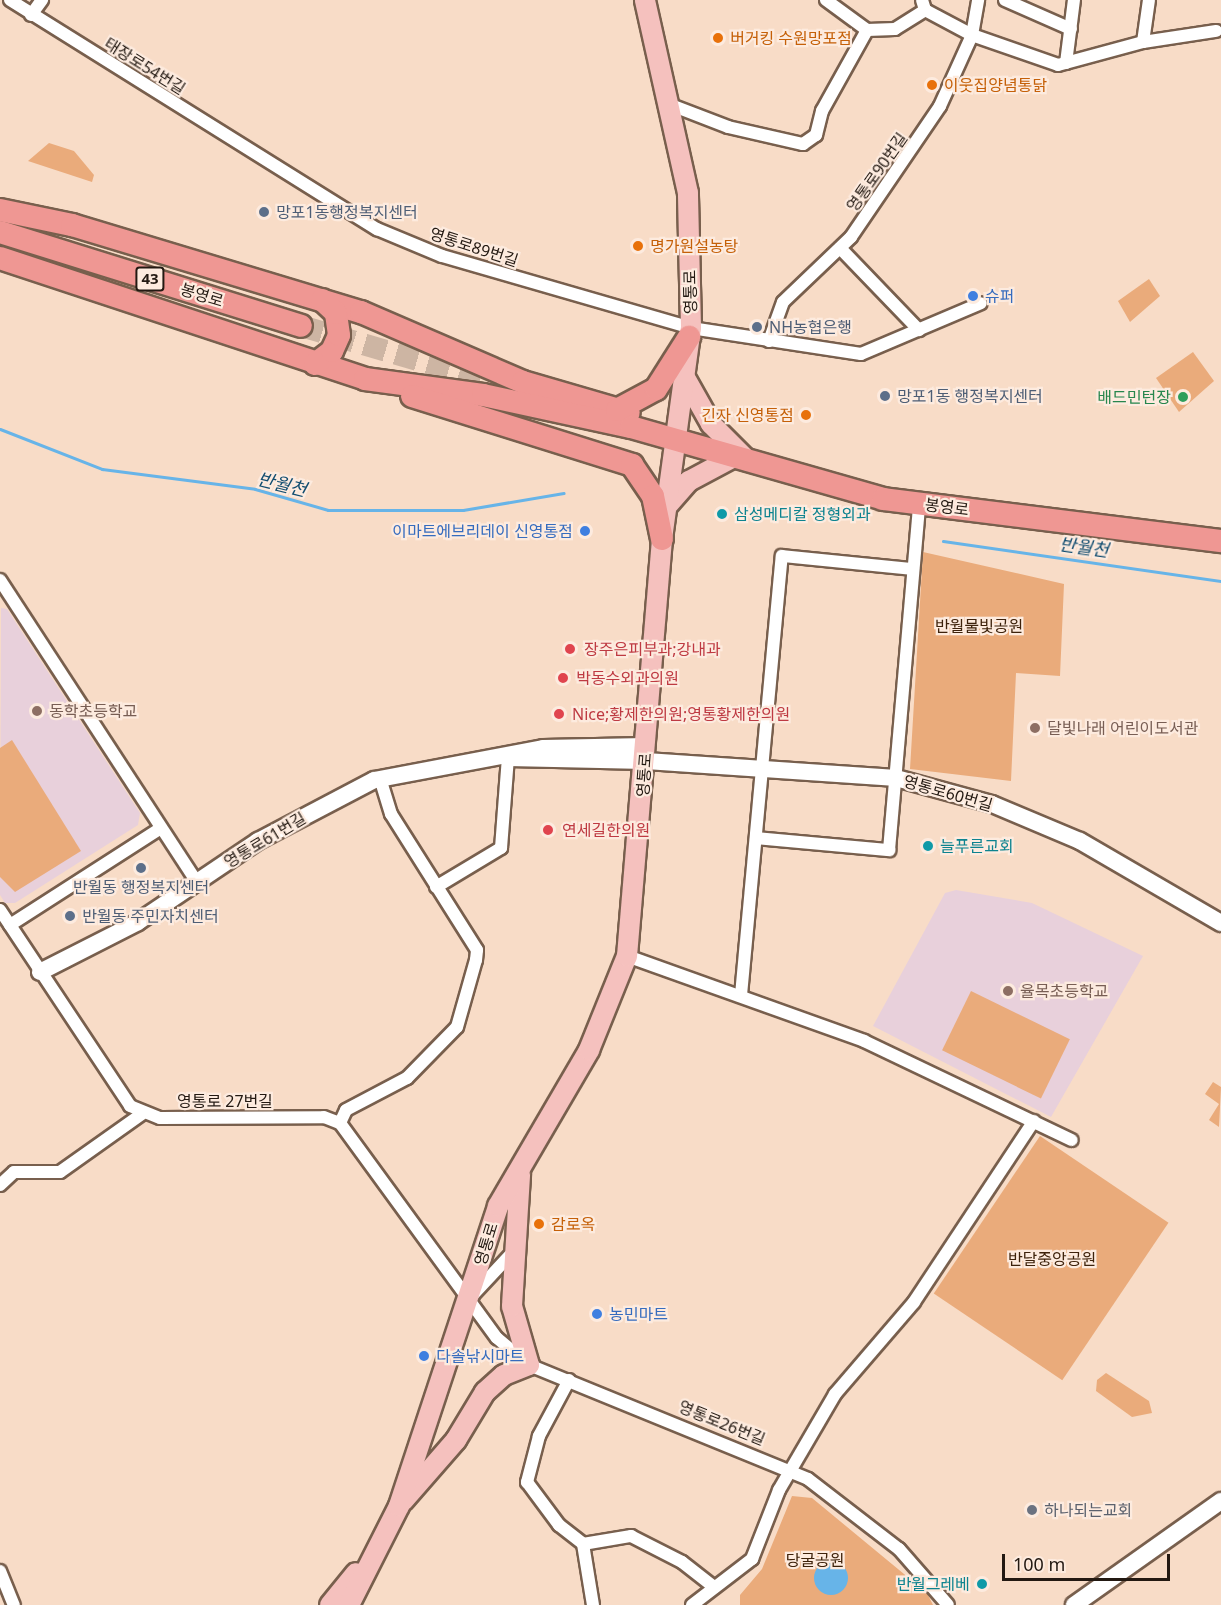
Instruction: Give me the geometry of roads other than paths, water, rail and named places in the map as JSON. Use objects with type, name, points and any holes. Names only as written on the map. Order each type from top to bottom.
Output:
[{"type":"highway","points":[[0,210],[72,225],[331,303],[340,322],[337,344],[315,364]]},
{"type":"highway","name":"봉영로","points":[[0,232],[301,326]]},
{"type":"highway","points":[[0,258],[315,364],[632,465],[653,496],[662,539]]},
{"type":"highway","points":[[312,297],[523,382],[651,418],[678,442]]},
{"type":"highway","points":[[617,410],[656,389],[690,332]]},
{"type":"highway","name":"봉영로","points":[[365,379],[483,395],[678,442],[883,499],[1221,542]]},
{"type":"main road","name":"영통로","points":[[349,1605],[399,1506],[470,1298],[498,1206],[589,1050],[627,956],[653,672],[662,539],[678,442],[683,375],[690,332],[688,193],[671,105],[645,0]]},
{"type":"main road","points":[[667,506],[689,481],[741,459],[711,424],[683,375]]},
{"type":"main road","points":[[399,1506],[456,1440],[485,1392],[504,1375],[529,1365],[512,1306],[513,1252],[520,1165]]},
{"type":"main road","points":[[330,1605],[382,1541]]},
{"type":"street","name":"태장로54번길","points":[[10,0],[263,158]]},
{"type":"street","points":[[31,15],[42,0]]},
{"type":"street","points":[[825,0],[867,30],[895,29],[924,5],[972,35],[1042,62],[1066,63],[1143,42],[1216,31]]},
{"type":"street","name":"영통로90번길","points":[[769,340],[783,302],[840,248],[897,176],[940,106],[972,35],[978,0]]},
{"type":"street","points":[[1005,0],[1071,30]]},
{"type":"street","points":[[1066,63],[1074,0]]},
{"type":"street","points":[[1143,42],[1149,0]]},
{"type":"street","points":[[671,105],[728,127],[803,144],[816,135],[822,111],[867,30]]},
{"type":"street","name":"영통로89번길","points":[[263,158],[377,229],[442,256],[690,332]]},
{"type":"street","points":[[840,248],[919,330]]},
{"type":"street","points":[[690,332],[769,340],[861,354],[981,303]]},
{"type":"street","points":[[756,838],[889,850],[912,569],[920,504]]},
{"type":"street","points":[[741,995],[782,556],[912,569]]},
{"type":"street","points":[[0,580],[197,882]]},
{"type":"street","points":[[607,746],[636,732],[653,672]]},
{"type":"street","points":[[508,758],[543,748],[607,746],[646,753]]},
{"type":"street","points":[[508,758],[646,753]]},
{"type":"street","name":"영통로60번길","points":[[646,753],[762,769],[896,778],[992,804],[1080,841],[1221,923]]},
{"type":"street","points":[[436,887],[501,848],[508,758]]},
{"type":"street","name":"영통로61번길","points":[[40,972],[138,922],[258,841],[380,778],[508,758]]},
{"type":"street","points":[[324,1117],[346,1110],[407,1078],[457,1027],[477,950],[391,814],[380,778]]},
{"type":"street","points":[[10,925],[161,828]]},
{"type":"street","points":[[0,910],[107,1076],[142,1114],[60,1172],[14,1172],[0,1185]]},
{"type":"street","points":[[627,956],[864,1041],[1072,1140]]},
{"type":"street","points":[[346,1110],[340,1122],[470,1298],[513,1252]]},
{"type":"street","name":"영통로 27번길","points":[[142,1114],[324,1117],[340,1122]]},
{"type":"street","points":[[692,1605],[752,1559],[792,1471],[835,1394],[914,1302],[1034,1121]]},
{"type":"street","name":"영통로26번길","points":[[470,1298],[497,1338],[529,1365],[792,1471],[899,1549],[948,1605]]},
{"type":"street","points":[[569,1380],[539,1436],[525,1470],[526,1482],[559,1525],[583,1544],[593,1605]]},
{"type":"street","points":[[1074,1605],[1221,1501]]},
{"type":"street","points":[[583,1544],[631,1536],[682,1562],[714,1587]]},
{"type":"street","points":[[0,1571],[14,1605]]},
{"type":"water","points":[[831,1561],[843,1566],[848,1578],[843,1590],[831,1595],[819,1590],[814,1578],[819,1566]]},
{"type":"waterway","name":"반월천","points":[[0,429],[102,469],[255,489],[328,510],[463,510],[564,493]]},
{"type":"waterway","name":"반월천","points":[[943,541],[1221,581]]},
{"type":"tunnel","points":[[301,326],[524,391]]},
{"type":"place","name":"버거킹 수원망포점","points":[[718,38]]},
{"type":"place","name":"이웃집양념통닭","points":[[932,85]]},
{"type":"place","name":"망포1동행정복지센터","points":[[264,212]]},
{"type":"place","name":"명가원설농탕","points":[[638,246]]},
{"type":"place","name":"슈퍼","points":[[973,296]]},
{"type":"place","name":"NH농협은행","points":[[757,327]]},
{"type":"place","name":"망포1동 행정복지센터","points":[[885,396]]},
{"type":"place","name":"배드민턴장","points":[[1183,397]]},
{"type":"place","name":"긴자 신영통점","points":[[806,415]]},
{"type":"place","name":"삼성메디칼 정형외과","points":[[722,514]]},
{"type":"place","name":"이마트에브리데이 신영통점","points":[[585,531]]},
{"type":"place","name":"장주은피부과;강내과","points":[[570,649]]},
{"type":"place","name":"박동수외과의원","points":[[563,678]]},
{"type":"place","name":"동학초등학교","points":[[37,711]]},
{"type":"place","name":"Nice;황제한의원;영통황제한의원","points":[[559,714]]},
{"type":"place","name":"달빛나래 어린이도서관","points":[[1035,728]]},
{"type":"place","name":"연세길한의원","points":[[548,830]]},
{"type":"place","name":"늘푸른교회","points":[[928,846]]},
{"type":"place","name":"반월동 행정복지센터","points":[[141,868]]},
{"type":"place","name":"반월동 주민자치센터","points":[[70,916]]},
{"type":"place","name":"율목초등학교","points":[[1008,991]]},
{"type":"place","name":"감로옥","points":[[539,1224]]},
{"type":"place","name":"농민마트","points":[[597,1314]]},
{"type":"place","name":"다솔낚시마트","points":[[424,1356]]},
{"type":"place","name":"하나되는교회","points":[[1032,1510]]},
{"type":"place","name":"반월그레베","points":[[982,1584]]},
{"type":"park label","name":"반월물빛공원","points":[[979,626]]},
{"type":"park label","name":"반달중앙공원","points":[[1052,1259]]},
{"type":"park label","name":"당굴공원","points":[[815,1560]]}]
